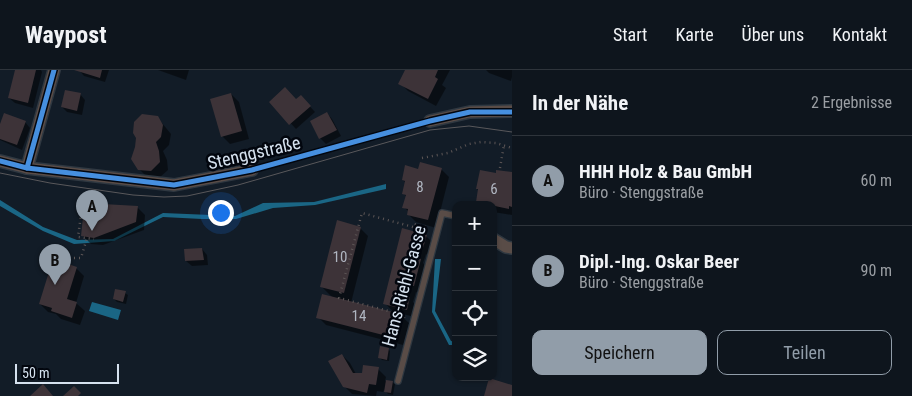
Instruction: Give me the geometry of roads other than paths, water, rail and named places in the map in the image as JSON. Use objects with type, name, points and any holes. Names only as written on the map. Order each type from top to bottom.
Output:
[{"type":"street","points":[[27,168],[54,70]]},
{"type":"street","points":[[430,121],[470,112],[512,112]]},
{"type":"street","name":"Stenggstraße","points":[[0,161],[27,168],[174,185],[252,170]]},
{"type":"street","points":[[497,241],[512,248]]},
{"type":"lane","name":"Hans-Riehl-Gasse","points":[[398,381],[442,213],[452,215]]},
{"type":"water","points":[[386,184],[386,189],[315,205],[273,208],[236,219],[163,217],[114,241],[74,244],[43,231],[0,206],[0,200],[43,227],[77,240],[113,239],[163,213],[235,216],[263,203],[314,202]]},
{"type":"water","points":[[435,259],[441,259],[435,311],[452,341],[452,345],[449,345],[432,312]]},
{"type":"water","points":[[92,302],[121,310],[118,320],[89,311]]},
{"type":"tram line","points":[[0,173],[50,183],[133,195],[187,196],[238,185],[430,130],[469,126],[512,132]]},
{"type":"place","name":"HHH Holz & Bau GmbH","points":[[92,231]]},
{"type":"place","name":"Dipl.-Ing. Oskar Beer","points":[[55,285]]}]
